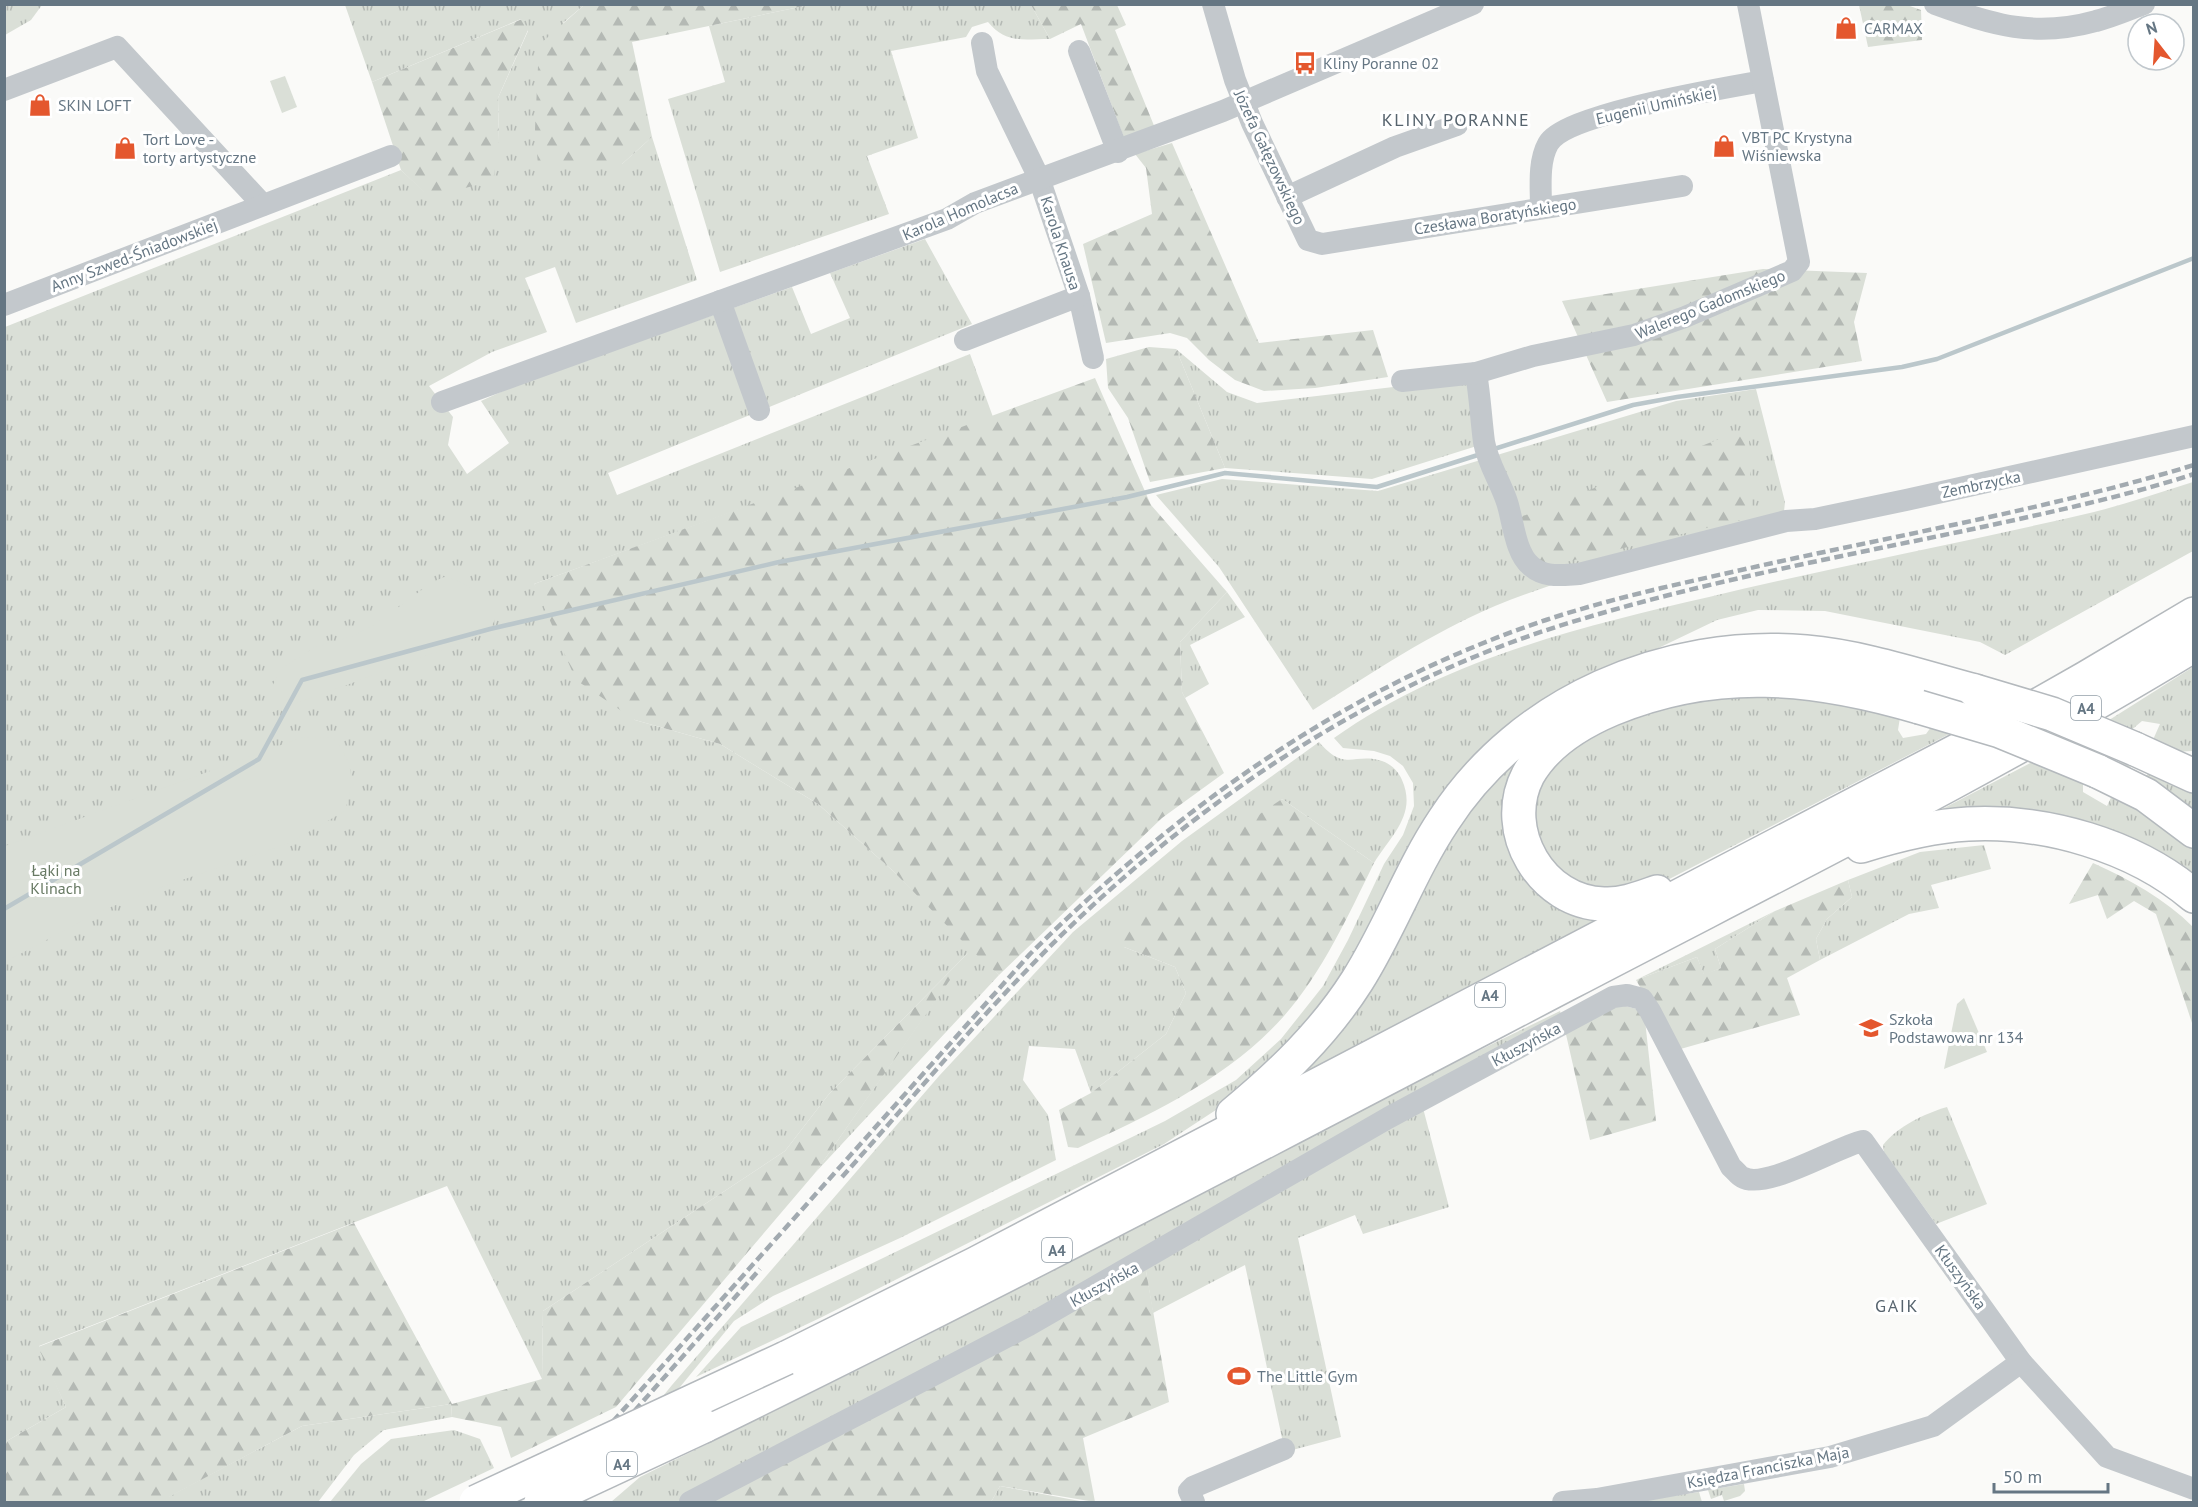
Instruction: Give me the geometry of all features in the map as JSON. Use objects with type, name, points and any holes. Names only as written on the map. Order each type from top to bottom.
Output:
[{"type":"highway","name":"A4","points":[[541,1503],[991,1285],[1768,864],[2193,614]]},
{"type":"highway","name":"A4","points":[[476,1503],[786,1358],[1161,1167],[1768,864],[2046,732],[2193,645]]},
{"type":"highway","points":[[1161,1167],[1272,1082],[1319,1032],[1357,981],[1444,819],[1482,772],[1504,750],[1556,711],[1616,679],[1682,660],[1739,651],[1808,652],[1860,660],[1974,690],[2052,714],[2135,749],[2186,767]]},
{"type":"highway","points":[[2193,831],[2145,795],[2097,771],[2000,731],[1860,691],[1781,680],[1713,681],[1688,685],[1620,706],[1574,728],[1538,760],[1523,789],[1520,825],[1528,854],[1546,880],[1574,899],[1604,904],[1633,900],[1768,864],[1930,828],[1969,824],[2063,833],[2099,844],[2171,878],[2193,896]]},
{"type":"street","name":"Karola Homolacsa","points":[[442,402],[947,219],[975,203],[1039,178],[1118,152],[1244,102],[1473,4]]},
{"type":"street","name":"Walerego Gadomskiego","points":[[1402,381],[1476,373],[1533,356],[1634,335],[1792,271],[1799,262],[1748,4]]},
{"type":"street","points":[[1935,4],[1981,21],[2017,29],[2040,30],[2096,21],[2144,4]]},
{"type":"street","name":"Józefa Gałęzowskiego","points":[[1219,6],[1244,102],[1308,240]]},
{"type":"street","name":"Karola Knausa","points":[[965,340],[1079,296],[1039,178],[987,71],[982,43]]},
{"type":"street","points":[[4,90],[117,47],[263,205]]},
{"type":"street","points":[[1079,51],[1118,152]]},
{"type":"street","name":"Eugenii Umińskiej","points":[[1541,208],[1543,154],[1549,141],[1562,132],[1626,109],[1763,81]]},
{"type":"street","points":[[1287,197],[1395,147],[1457,125]]},
{"type":"street","name":"Anny Szwed-Śniadowskiej","points":[[4,305],[391,156]]},
{"type":"street","name":"Czesława Boratyńskiego","points":[[1308,240],[1322,244],[1682,186]]},
{"type":"street","points":[[1079,296],[1094,358]]},
{"type":"street","points":[[720,301],[759,410]]},
{"type":"street","name":"Zembrzycka","points":[[1476,373],[1487,451],[1503,490],[1519,547],[1528,564],[1541,573],[1557,576],[1579,573],[1786,521],[1815,519],[1894,503],[2193,436]]},
{"type":"street","name":"Kłuszyńska","points":[[690,1503],[1029,1325],[1422,1099],[1613,997],[1628,995],[1642,999],[1650,1011],[1731,1167],[1743,1178],[1760,1180],[1778,1175],[1845,1145],[1863,1141],[2021,1362],[2107,1456],[2193,1489]]},
{"type":"street","name":"Księdza Franciszka Maja","points":[[1563,1503],[1611,1497],[1830,1457],[1934,1426],[2021,1362]]},
{"type":"street","points":[[1194,1503],[1189,1491],[1193,1487],[1284,1449]]},
{"type":"green space","points":[[5,4],[42,5],[31,20],[5,35]]},
{"type":"green space","points":[[345,5],[584,5],[563,23],[622,164],[652,137],[697,280],[576,323],[555,267],[525,278],[547,332],[492,352],[429,386],[453,417],[448,445],[467,474],[509,443],[481,401],[516,385],[792,287],[811,334],[850,318],[830,273],[925,239],[972,324],[608,473],[617,495],[970,354],[993,417],[534,584],[635,720],[720,744],[818,804],[892,870],[999,975],[815,1173],[968,953],[829,1094],[785,1151],[543,1311],[542,1379],[447,1186],[39,1346],[66,1407],[5,1442],[5,327],[401,170],[429,196],[499,141],[498,98],[528,31],[521,19],[372,82]]},
{"type":"green space","points":[[584,5],[809,5],[632,42],[652,137],[622,164],[538,165],[535,129],[539,45]]},
{"type":"green space","points":[[809,5],[1031,5],[1050,39],[1008,37],[988,22],[972,27],[966,37],[891,51],[918,138],[867,156],[889,214],[720,272],[668,99],[725,82],[709,26]]},
{"type":"green space","points":[[1031,5],[1117,5],[1126,25],[1115,30],[1155,128],[1124,138],[1081,24],[1050,39]]},
{"type":"green space","points":[[1859,5],[1907,5],[1921,10],[1922,40],[1868,47]]},
{"type":"green space","points":[[522,19],[528,30],[498,98],[499,141],[493,181],[429,197],[401,170],[372,82]]},
{"type":"green space","points":[[285,76],[297,107],[282,113],[270,81]]},
{"type":"green space","points":[[1172,143],[1259,343],[1373,330],[1388,377],[1315,388],[1264,391],[1235,380],[1209,360],[1187,338],[1170,333],[1106,343],[1083,244],[1152,214],[1146,168],[1135,154]]},
{"type":"green space","points":[[1763,269],[1867,273],[1854,322],[1862,361],[1607,402],[1562,301]]},
{"type":"green space","points":[[1149,347],[1176,349],[1225,468],[1150,482],[1128,418],[1108,388],[1106,359]]},
{"type":"green space","points":[[1176,349],[1227,392],[1257,403],[1470,378],[1480,445],[1372,479],[1225,468]]},
{"type":"green space","points":[[1095,378],[1151,505],[1227,592],[1180,642],[1182,692],[1224,773],[1162,818],[999,975],[892,870],[818,804],[720,744],[635,720],[576,680],[534,584]]},
{"type":"green space","points":[[1756,389],[1785,502],[1783,521],[1602,569],[1495,606],[1425,641],[1313,710],[1219,567],[1156,495],[1222,479],[1378,491],[1676,401]]},
{"type":"green space","points":[[1732,434],[1749,439],[1752,517],[1541,568],[1528,552],[1518,518]]},
{"type":"green space","points":[[2193,482],[2193,551],[2005,655],[1980,642],[1825,611],[1758,610],[1717,620],[1579,686],[1504,738],[1330,1006],[1225,1104],[1164,1144],[822,1317],[696,1377],[741,1327],[1165,1121],[1236,1080],[1281,1039],[1323,986],[1384,864],[1403,835],[1414,806],[1413,783],[1403,766],[1390,756],[1374,751],[1343,748],[1334,738],[1376,711],[1421,687],[1467,667],[1562,634],[1660,608],[2094,512]]},
{"type":"green space","points":[[444,577],[468,586],[487,601],[497,615],[491,628],[472,639],[262,716],[262,706],[281,669],[313,648],[353,636],[377,623],[431,583]]},
{"type":"green space","points":[[1227,592],[1245,617],[1190,645],[1209,684],[1185,698],[1182,692],[1180,642]]},
{"type":"green space","points":[[2193,667],[2193,751],[2173,752],[2152,742],[2160,724],[2142,721],[2129,732],[2106,722]]},
{"type":"green space","points":[[1853,682],[1599,706],[1509,818],[1602,917],[1341,1056],[1299,1075],[1477,791],[1583,705]]},
{"type":"green space","points":[[1760,690],[1901,711],[1898,730],[1903,738],[1926,734],[1931,727],[1957,730],[1652,888],[1602,897],[1546,865],[1530,802],[1557,752],[1643,709]]},
{"type":"green space","name":"Łąki na Klinach","points":[[303,737],[333,738],[340,747],[351,773],[345,811],[289,843],[156,889],[101,911],[5,962],[5,846]]},
{"type":"green space","points":[[1319,742],[1336,757],[1385,762],[1401,777],[1406,792],[1404,814],[1395,833],[1374,863],[1282,799],[1124,947],[1175,967],[1186,993],[1166,1034],[1091,1093],[1075,1049],[1029,1046],[1023,1080],[1048,1115],[1056,1160],[900,1238],[773,1296],[734,1321],[586,1502],[577,1502],[672,1385],[939,1076],[1073,932],[1182,841]]},
{"type":"green space","points":[[2038,759],[2083,778],[2083,792],[2107,806],[2115,789],[2193,843],[2193,882],[2171,866],[1927,817]]},
{"type":"green space","points":[[2112,762],[2128,763],[2131,768],[2146,776],[2153,767],[2193,786],[2193,819]]},
{"type":"green space","points":[[1282,799],[1374,863],[1323,962],[1284,1016],[1239,1058],[1161,1108],[1078,1148],[1068,1147],[1059,1110],[1091,1093],[1166,1034],[1186,993],[1175,967],[1124,947],[1113,933],[1190,861]]},
{"type":"green space","points":[[1984,845],[1991,869],[1931,885],[1939,908],[1909,914],[1820,960],[1816,939],[1827,919],[1852,897],[1848,880],[1920,852]]},
{"type":"green space","points":[[2093,863],[2120,876],[2171,907],[2193,927],[2193,1026],[2156,914],[2134,901],[2107,919],[2098,895],[2069,904]]},
{"type":"green space","points":[[1848,880],[1852,897],[1827,919],[1816,939],[1820,960],[1787,978],[1800,1015],[1677,1050],[1636,980],[1697,957],[1704,974],[1721,968],[1715,949],[1775,911]]},
{"type":"green space","points":[[1775,911],[1715,949],[1721,968],[1704,975],[1697,957],[1636,980]]},
{"type":"green space","points":[[971,950],[815,1173],[616,1407],[511,1458],[501,1427],[452,1417],[451,1404],[302,1426],[169,1497],[169,1502],[5,1502],[5,1442],[66,1407],[38,1347],[354,1223],[452,1404],[542,1379],[543,1311],[785,1151],[829,1094]]},
{"type":"green space","points":[[1964,998],[1987,1052],[1944,1069],[1957,1004]]},
{"type":"green space","points":[[1614,1003],[1644,1011],[1656,1121],[1590,1140],[1565,1030]]},
{"type":"green space","points":[[1560,1011],[1563,1020],[834,1423],[677,1502],[611,1502],[640,1477],[914,1342],[1394,1092]]},
{"type":"green space","points":[[1947,1107],[1987,1204],[1936,1224],[1884,1152],[1883,1145],[1896,1132],[1912,1122]]},
{"type":"green space","points":[[1423,1108],[1449,1207],[1363,1234],[1355,1215],[1298,1238],[1341,1437],[1285,1452],[1245,1265],[1153,1313],[1145,1265]]},
{"type":"green space","points":[[1145,1265],[1169,1402],[1083,1438],[1095,1502],[1000,1486],[991,1502],[699,1502]]},
{"type":"green space","points":[[451,1404],[452,1417],[384,1430],[354,1455],[318,1502],[169,1502],[168,1497],[302,1426]]},
{"type":"green space","points":[[454,1430],[480,1439],[494,1468],[422,1502],[330,1502],[361,1464],[391,1439]]},
{"type":"green space","points":[[1744,1484],[1745,1491],[1740,1496],[1724,1501],[1722,1495],[1711,1499],[1708,1490]]},
{"type":"green space","points":[[1000,1486],[1085,1502],[991,1502]]},
{"type":"green space","points":[[1699,1492],[1702,1502],[1632,1502]]},
{"type":"waterway","points":[[1491,450],[1633,405],[1902,367],[1937,359],[2194,258]]},
{"type":"waterway","points":[[4,909],[259,759],[302,680],[490,629],[779,562],[1127,497],[1225,473],[1377,487],[1481,454]]},
{"type":"railway","points":[[541,1502],[1030,954],[1087,900],[1206,802],[1269,757],[1334,716],[1402,680],[1473,647],[1572,612],[1705,578],[2032,507],[2194,465]]},
{"type":"railway","points":[[842,1177],[1015,982],[1076,921],[1130,872],[1186,826],[1245,783],[1370,706],[1503,645],[1622,607],[1778,570],[2065,509],[2194,474]]},
{"type":"railway","points":[[554,1502],[760,1269]]},
{"type":"place","name":"CARMAX","points":[[1846,28]]},
{"type":"place","name":"Kliny Poranne 02","points":[[1305,63]]},
{"type":"place","name":"SKIN LOFT","points":[[40,105]]},
{"type":"place","name":"VBT PC Krystyna Wiśniewska","points":[[1724,146]]},
{"type":"place","name":"Tort Love - torty artystyczne","points":[[125,148]]},
{"type":"place","name":"Szkoła Podstawowa nr 134","points":[[1871,1028]]},
{"type":"place","name":"The Little Gym","points":[[1239,1376]]},
{"type":"district","name":"KLINY PORANNE","points":[[1456,119]]},
{"type":"district","name":"GAIK","points":[[1897,1305]]}]
